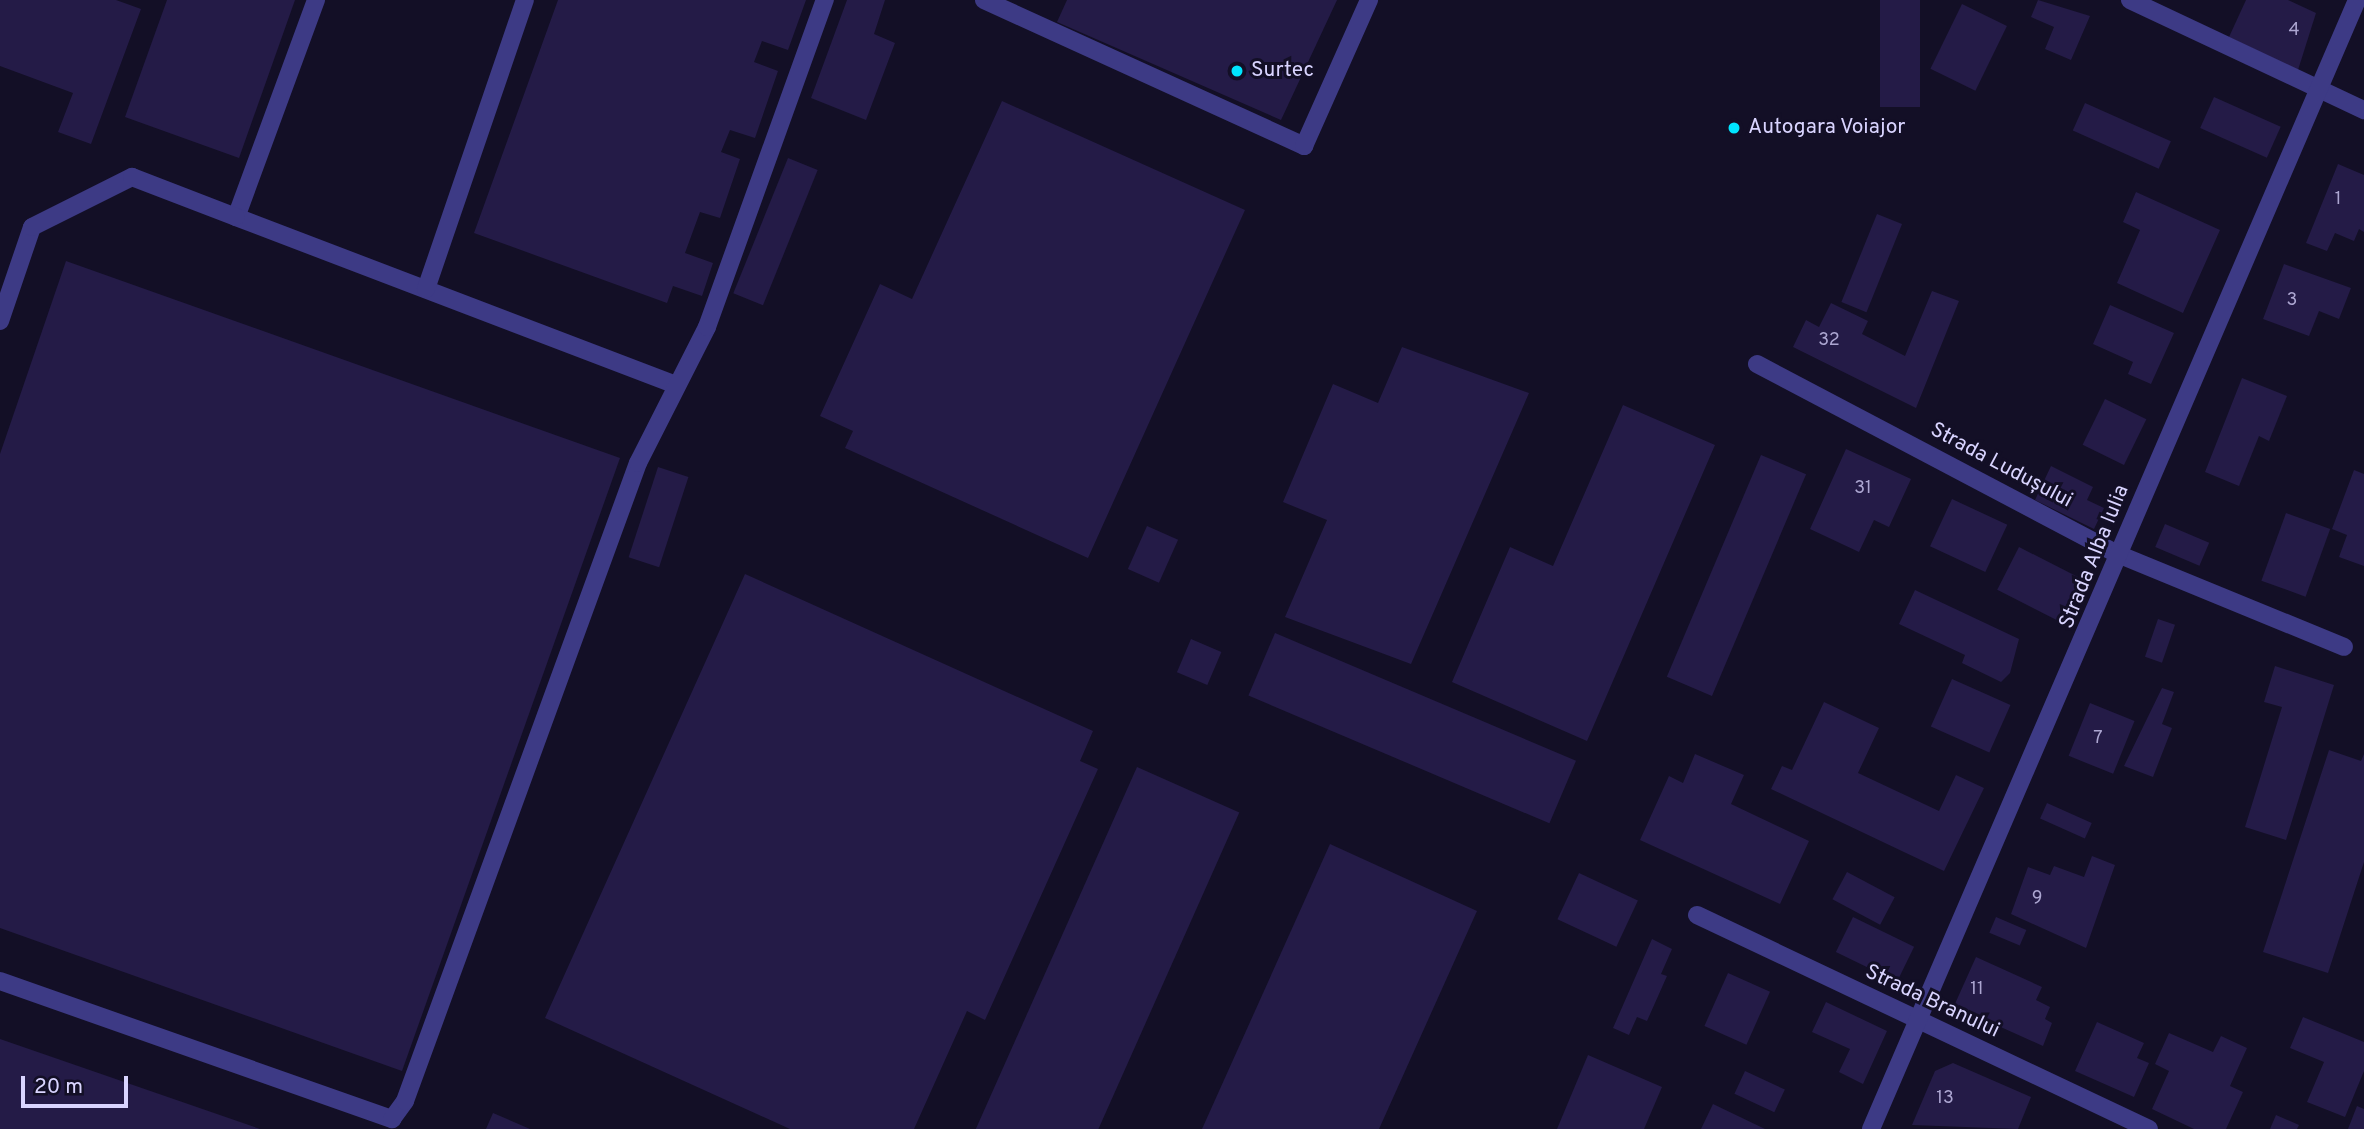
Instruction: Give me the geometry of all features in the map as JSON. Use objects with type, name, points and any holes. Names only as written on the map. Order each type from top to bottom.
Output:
[{"type":"street","points":[[236,217],[316,0]]},
{"type":"street","points":[[426,289],[525,0]]},
{"type":"street","points":[[0,981],[392,1119],[405,1101],[638,463],[675,385],[707,327],[825,0]]},
{"type":"street","points":[[984,0],[1304,146],[1369,0]]},
{"type":"street","points":[[2130,0],[2364,110]]},
{"type":"street","name":"Strada Alba Iulia","points":[[1871,1129],[1922,1022],[2357,0]]},
{"type":"street","points":[[0,321],[32,227],[132,177],[675,385]]},
{"type":"street","name":"Strada Ludușului","points":[[1756,364],[2120,555],[2344,647]]},
{"type":"street","name":"Strada Branului","points":[[1698,915],[2149,1129]]},
{"type":"building","points":[[0,0],[116,0],[141,9],[91,144],[58,132],[73,93],[0,66]]},
{"type":"building","points":[[167,0],[295,0],[239,158],[125,117]]},
{"type":"building","points":[[558,0],[806,0],[788,50],[762,41],[754,62],[778,71],[755,138],[730,130],[721,152],[740,159],[720,218],[700,212],[685,253],[713,263],[702,296],[673,286],[667,303],[474,233]]},
{"type":"building","points":[[847,0],[885,0],[874,34],[895,43],[866,120],[811,98]]},
{"type":"building","name":"Surtec","points":[[1067,0],[1337,0],[1281,120],[1057,22]]},
{"type":"building","points":[[1880,0],[1920,0],[1920,107],[1880,107]]},
{"type":"building","points":[[2038,0],[2090,16],[2071,60],[2045,49],[2054,27],[2031,17]]},
{"type":"building","points":[[2246,0],[2288,0],[2316,13],[2298,70],[2229,37]]},
{"type":"building","points":[[1962,4],[2007,26],[1975,91],[1930,69]]},
{"type":"building","points":[[2214,97],[2281,127],[2267,158],[2200,128]]},
{"type":"building","points":[[1002,101],[1245,210],[1088,558],[845,448],[853,431],[820,416],[880,284],[912,299]]},
{"type":"building","points":[[2085,103],[2171,141],[2159,169],[2073,130]]},
{"type":"building","points":[[788,158],[818,170],[763,305],[733,293]]},
{"type":"building","points":[[2338,164],[2364,175],[2364,232],[2359,229],[2354,241],[2335,233],[2327,251],[2306,243]]},
{"type":"building","points":[[2136,192],[2220,230],[2183,313],[2117,283],[2140,230],[2123,222]]},
{"type":"building","points":[[1877,214],[1902,224],[1866,312],[1841,302]]},
{"type":"building","points":[[66,261],[620,458],[402,1071],[0,928],[0,454]]},
{"type":"building","points":[[2284,264],[2351,288],[2339,319],[2319,311],[2309,336],[2263,319]]},
{"type":"building","points":[[1932,291],[1959,301],[1916,408],[1793,347],[1806,320],[1819,327],[1831,303],[1868,321],[1862,334],[1905,356]]},
{"type":"building","points":[[2110,305],[2174,333],[2151,384],[2128,374],[2133,362],[2093,344]]},
{"type":"building","points":[[1402,347],[1529,393],[1411,664],[1285,617],[1327,520],[1283,502],[1333,384],[1378,403]]},
{"type":"building","points":[[2242,378],[2287,396],[2269,441],[2259,436],[2239,486],[2205,472]]},
{"type":"building","points":[[2105,399],[2146,419],[2124,465],[2083,445]]},
{"type":"building","points":[[1623,405],[1715,445],[1587,741],[1452,682],[1510,547],[1553,566]]},
{"type":"building","points":[[1846,449],[1911,479],[1889,527],[1874,520],[1859,552],[1810,529]]},
{"type":"building","points":[[1761,455],[1806,474],[1712,696],[1667,677]]},
{"type":"building","points":[[2051,466],[2093,487],[2087,500],[2104,508],[2094,529],[2035,500]]},
{"type":"building","points":[[658,467],[688,477],[659,567],[629,557]]},
{"type":"building","points":[[2354,470],[2364,474],[2364,566],[2339,557],[2347,535],[2332,529]]},
{"type":"building","points":[[1952,499],[2007,525],[1985,572],[1930,546]]},
{"type":"building","points":[[2286,513],[2330,529],[2306,597],[2261,581]]},
{"type":"building","points":[[2165,524],[2209,543],[2199,566],[2155,547]]},
{"type":"building","points":[[1147,526],[1178,540],[1159,583],[1128,569]]},
{"type":"building","points":[[2019,547],[2087,582],[2065,624],[1997,590]]},
{"type":"building","points":[[745,574],[1093,731],[1080,761],[1098,769],[985,1020],[967,1011],[914,1129],[790,1129],[545,1018]]},
{"type":"building","points":[[1915,590],[2019,639],[2010,673],[2001,682],[1962,663],[1965,655],[1899,624]]},
{"type":"building","points":[[2158,619],[2175,625],[2162,663],[2145,657]]},
{"type":"building","points":[[1275,633],[1576,761],[1549,823],[1248,696]]},
{"type":"building","points":[[1191,639],[1221,652],[1207,685],[1177,672]]},
{"type":"building","points":[[2275,666],[2334,685],[2286,840],[2245,827],[2282,707],[2264,702]]},
{"type":"building","points":[[1952,679],[2010,705],[1989,753],[1931,727]]},
{"type":"building","points":[[2162,688],[2174,692],[2162,724],[2172,728],[2153,777],[2124,766]]},
{"type":"building","points":[[1824,702],[1879,728],[1858,773],[1939,811],[1956,775],[1984,788],[1944,871],[1771,789],[1782,766],[1792,770]]},
{"type":"building","points":[[2090,703],[2135,721],[2113,774],[2069,756]]},
{"type":"building","points":[[2329,750],[2361,761],[2364,754],[2364,862],[2328,973],[2263,952]]},
{"type":"building","points":[[1695,754],[1744,775],[1731,804],[1809,841],[1780,904],[1640,840],[1669,776],[1683,783]]},
{"type":"building","points":[[1137,767],[1239,813],[1098,1129],[976,1129]]},
{"type":"building","points":[[2047,803],[2092,823],[2085,838],[2040,819]]},
{"type":"building","points":[[1330,844],[1477,911],[1379,1129],[1202,1129]]},
{"type":"building","points":[[2092,856],[2115,865],[2086,948],[2011,914],[2028,867],[2050,875],[2054,866],[2084,877]]},
{"type":"building","points":[[1847,872],[1895,897],[1880,925],[1832,899]]},
{"type":"building","points":[[1579,873],[1638,900],[1616,947],[1557,919]]},
{"type":"building","points":[[1853,917],[1914,947],[1897,982],[1836,952]]},
{"type":"building","points":[[1996,917],[2026,930],[2020,946],[1989,933]]},
{"type":"building","points":[[1652,939],[1672,949],[1661,974],[1667,976],[1647,1021],[1637,1017],[1629,1035],[1613,1028]]},
{"type":"building","points":[[1976,957],[2042,987],[2036,1000],[2050,1007],[2045,1019],[2052,1023],[2043,1046],[1954,1006]]},
{"type":"building","points":[[1728,973],[1770,992],[1746,1045],[1704,1026]]},
{"type":"building","points":[[1826,1002],[1887,1031],[1863,1084],[1839,1072],[1850,1049],[1812,1032]]},
{"type":"building","points":[[2303,1017],[2364,1042],[2364,1071],[2345,1117],[2307,1102],[2324,1062],[2290,1048]]},
{"type":"building","points":[[2097,1022],[2144,1043],[2137,1058],[2149,1063],[2134,1097],[2075,1071]]},
{"type":"building","points":[[2169,1033],[2213,1052],[2221,1036],[2247,1048],[2230,1086],[2243,1092],[2226,1129],[2194,1129],[2152,1109],[2169,1071],[2155,1064]]},
{"type":"building","points":[[0,1039],[260,1129],[0,1129]]},
{"type":"building","points":[[1588,1055],[1662,1087],[1644,1129],[1557,1129]]},
{"type":"building","points":[[1953,1063],[2031,1097],[2018,1129],[1912,1125],[1935,1071]]},
{"type":"building","points":[[1745,1071],[1785,1090],[1774,1112],[1734,1094]]},
{"type":"building","points":[[1713,1104],[1765,1129],[1701,1129]]},
{"type":"building","points":[[2357,1106],[2364,1109],[2364,1129],[2348,1129]]},
{"type":"building","points":[[493,1113],[530,1129],[486,1129]]},
{"type":"building","points":[[2276,1115],[2299,1125],[2297,1129],[2270,1129]]},
{"type":"place","name":"Surtec","points":[[1237,71]]},
{"type":"place","name":"Autogara Voiajor","points":[[1734,128]]}]
